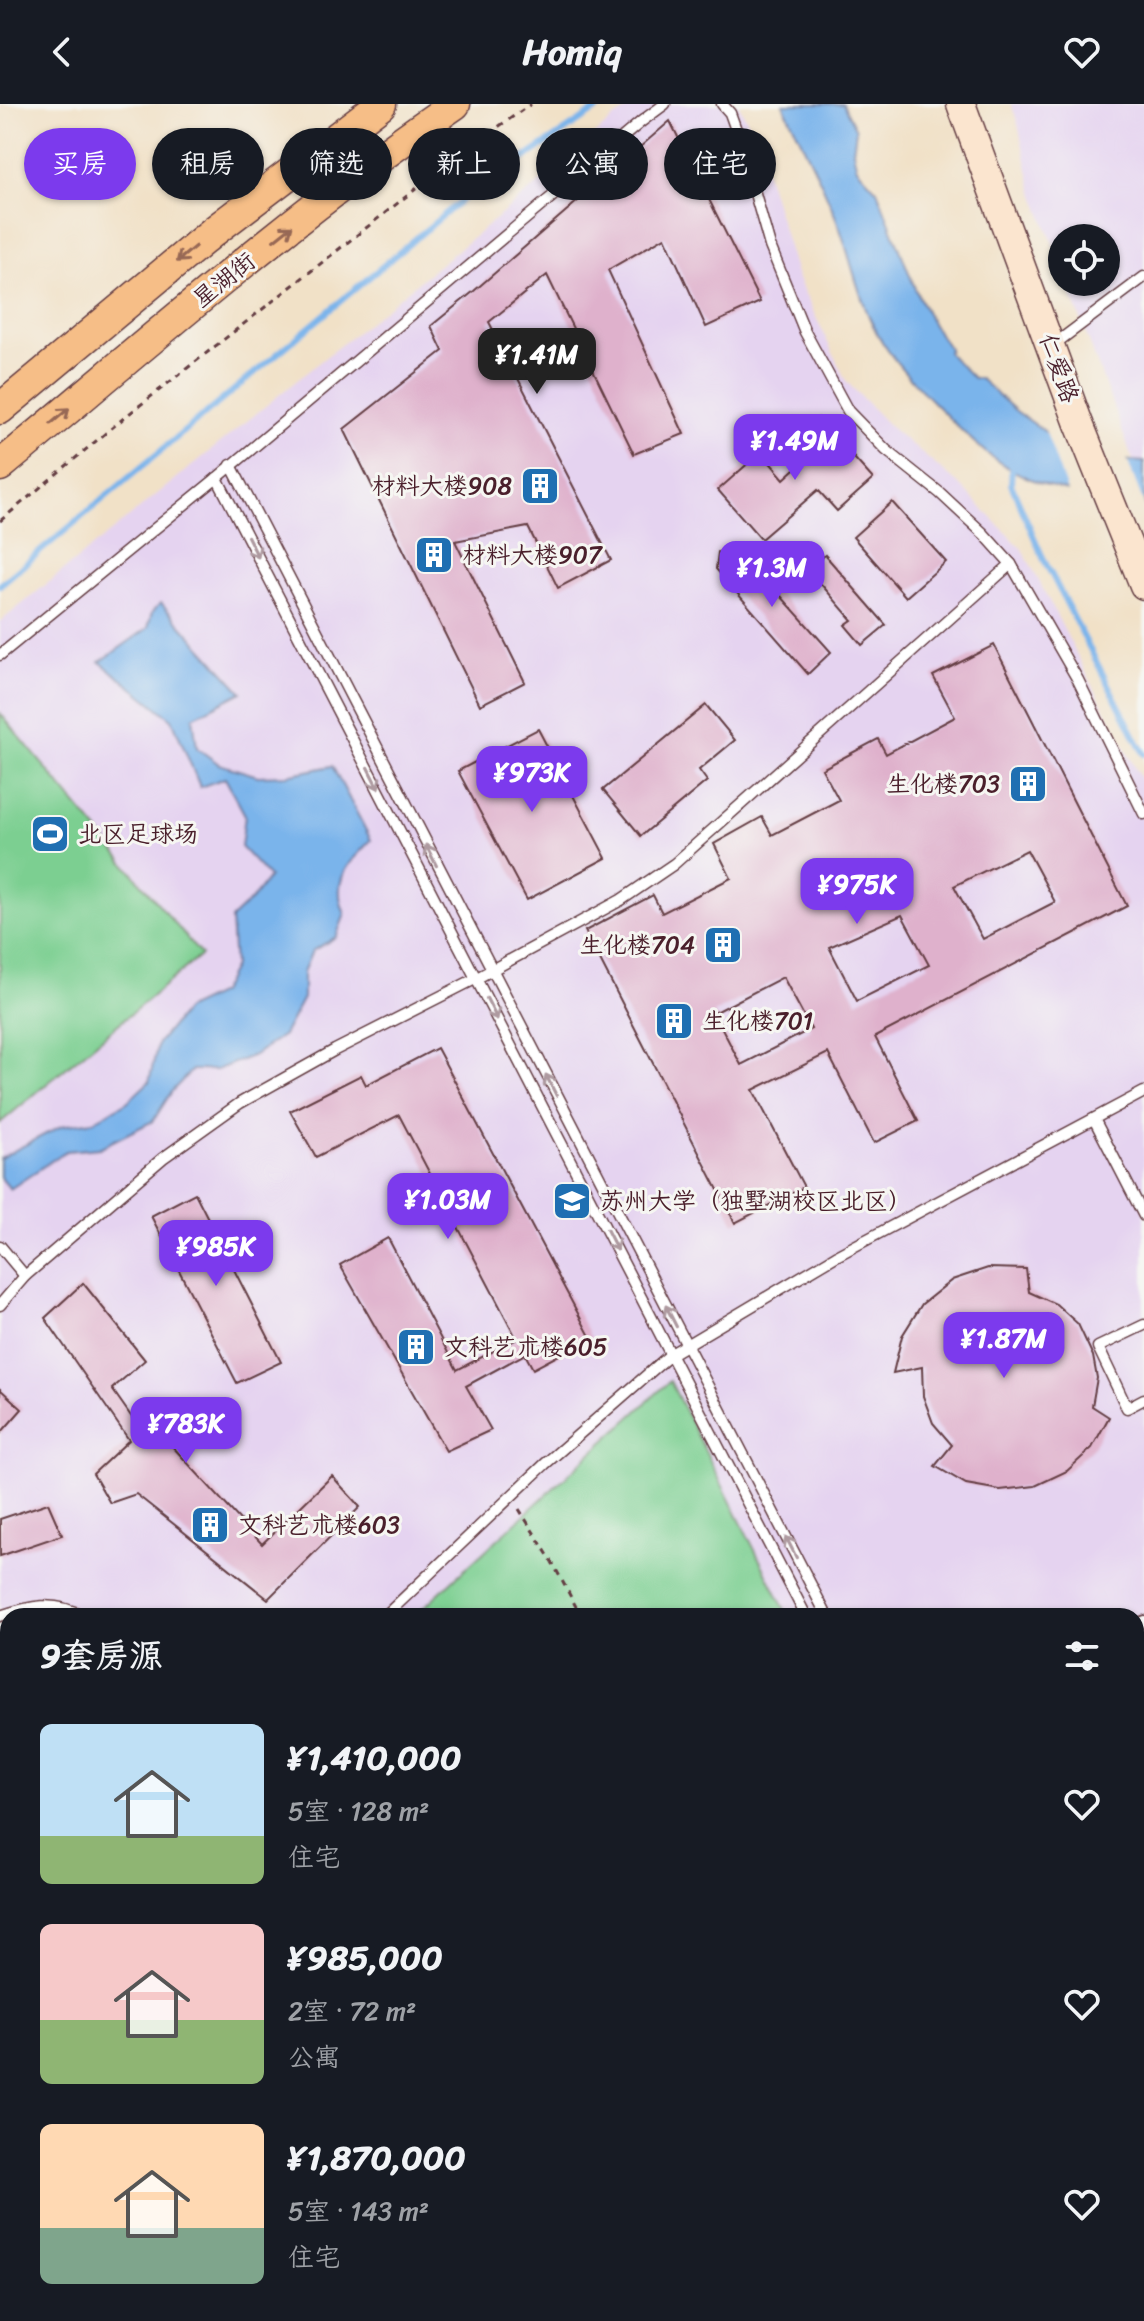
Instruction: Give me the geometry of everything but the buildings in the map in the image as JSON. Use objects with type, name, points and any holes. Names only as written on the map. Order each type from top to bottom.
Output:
[{"type":"main road","name":"星湖街","points":[[0,409],[214,231],[381,104]]},
{"type":"main road","name":"星湖街","points":[[0,466],[245,263],[455,104]]},
{"type":"main road","name":"仁爱路","points":[[961,104],[1079,424],[1144,585]]},
{"type":"lane","points":[[0,655],[665,104]]},
{"type":"lane","points":[[722,104],[730,113],[770,246],[805,332],[848,411],[886,450],[940,493],[984,534],[1011,564],[1078,680],[1144,814]]},
{"type":"lane","points":[[1051,347],[1144,277]]},
{"type":"lane","points":[[231,465],[823,1608]]},
{"type":"lane","points":[[217,478],[802,1608]]},
{"type":"lane","points":[[0,1305],[25,1276],[163,1158],[240,1103],[621,900],[674,864],[1011,564]]},
{"type":"lane","points":[[393,1608],[545,1464],[671,1354],[836,1256],[1144,1092]]},
{"type":"lane","points":[[1094,1119],[1144,1216]]},
{"type":"lane","points":[[0,1246],[25,1276]]},
{"type":"lane","points":[[1144,1325],[1098,1347],[1127,1408],[1144,1399]]},
{"type":"lane","points":[[24,1608],[69,1608]]},
{"type":"path","points":[[0,521],[125,417],[468,148],[531,104]]},
{"type":"path","points":[[511,1496],[577,1608]]},
{"type":"shaded area","name":"苏州大学（独墅湖校区北区）","points":[[637,104],[738,104],[752,128],[664,128],[664,200],[774,200],[797,277],[846,381],[889,426],[962,487],[1023,550],[1144,785],[1144,1608],[0,1608],[0,622],[536,186],[536,200],[648,200],[648,128],[603,128]]},
{"type":"shaded area","points":[[1011,104],[1144,104],[1144,490],[1072,296],[1120,296],[1120,224],[1048,224],[1048,230],[1032,187]]},
{"type":"green space","name":"北区足球场","points":[[0,713],[201,955],[0,1123]]},
{"type":"green space","points":[[670,1381],[784,1608],[423,1608]]},
{"type":"water","points":[[783,104],[843,104],[856,130],[853,151],[857,168],[877,190],[916,291],[949,348],[948,353],[973,378],[979,378],[1016,411],[1050,435],[1120,460],[1144,462],[1144,506],[1063,490],[1006,467],[968,437],[912,380],[890,354],[871,322],[833,210]]},
{"type":"water","points":[[161,603],[242,692],[193,717],[197,748],[219,764],[258,776],[287,775],[332,766],[371,840],[344,873],[340,892],[345,914],[336,937],[312,951],[303,972],[303,998],[283,1035],[254,1055],[216,1070],[192,1070],[172,1091],[153,1121],[99,1148],[66,1151],[10,1189],[0,1177],[0,1158],[61,1126],[93,1121],[127,1102],[149,1082],[158,1043],[186,1009],[220,993],[234,966],[231,919],[269,877],[241,847],[245,815],[225,778],[200,787],[172,719],[100,662],[148,628],[152,612]]},
{"type":"pier","points":[[1044,427],[1092,450],[1126,457],[1144,510],[1069,497]]},
{"type":"waterway","points":[[0,585],[463,199],[605,104]]},
{"type":"waterway","points":[[1012,466],[1011,484],[1044,560],[1144,754]]},
{"type":"place","name":"材料大楼908","points":[[540,486]]},
{"type":"place","name":"材料大楼907","points":[[434,555]]},
{"type":"place","name":"生化楼703","points":[[1028,784]]},
{"type":"place","name":"北区足球场","points":[[50,834]]},
{"type":"place","name":"生化楼704","points":[[723,945]]},
{"type":"place","name":"生化楼701","points":[[674,1021]]},
{"type":"place","name":"苏州大学（独墅湖校区北区）","points":[[572,1201]]},
{"type":"place","name":"文科艺术楼605","points":[[416,1347]]},
{"type":"place","name":"文科艺术楼603","points":[[210,1525]]}]
